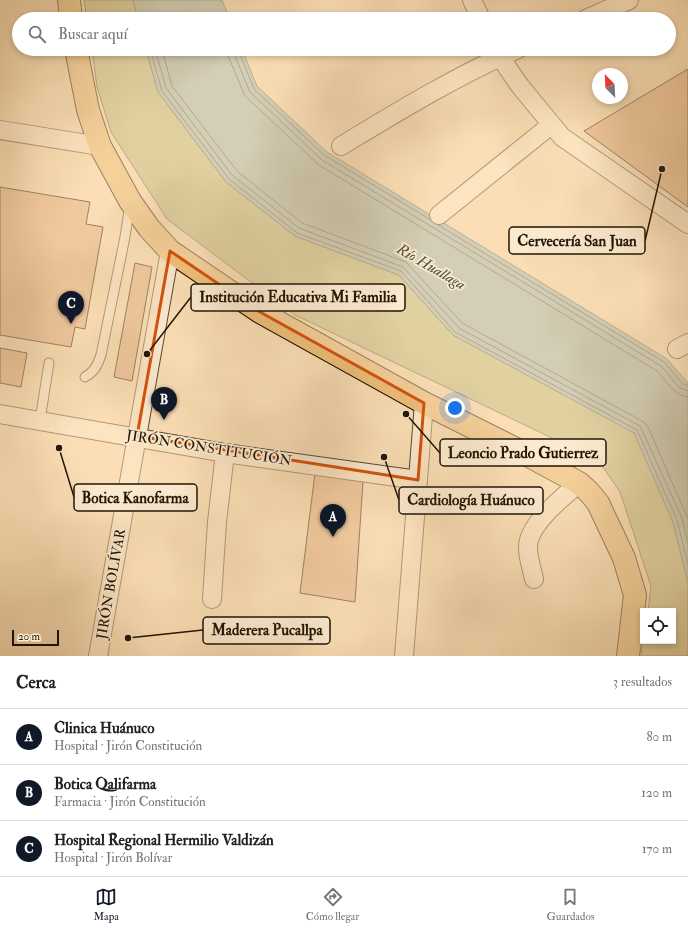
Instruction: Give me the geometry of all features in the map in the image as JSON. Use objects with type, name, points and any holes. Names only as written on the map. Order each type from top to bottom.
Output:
[{"type":"main road","points":[[69,0],[70,12]]},
{"type":"main road","points":[[77,56],[88,110],[100,146],[130,201],[149,228],[170,251],[260,312],[424,403],[518,450],[579,483],[598,503],[624,558],[635,595],[628,656]]},
{"type":"street","points":[[472,0],[478,12]]},
{"type":"street","points":[[602,12],[629,0]]},
{"type":"street","points":[[341,146],[493,56]]},
{"type":"street","points":[[500,56],[520,86],[562,138],[688,224]]},
{"type":"street","points":[[439,215],[551,125]]},
{"type":"street","points":[[0,130],[100,146]]},
{"type":"street","name":"JIRÓN BOLÍVAR","points":[[98,656],[170,251]]},
{"type":"street","points":[[404,656],[424,403]]},
{"type":"street","name":"JIRÓN CONSTITUCIÓN","points":[[0,414],[137,436],[225,453],[418,480]]},
{"type":"street","points":[[212,599],[217,522],[225,453]]},
{"type":"street","points":[[534,579],[528,548],[529,537],[538,523],[579,483]]},
{"type":"lane","points":[[84,377],[92,373],[97,367],[101,355],[125,237],[130,201]]},
{"type":"lane","points":[[40,420],[49,363]]},
{"type":"highlighted area","points":[[170,251],[260,312],[424,403],[418,480],[137,436]]},
{"type":"shaded area","points":[[84,0],[133,0],[136,12],[86,12]]},
{"type":"shaded area","points":[[93,56],[148,56],[158,92],[226,182],[295,236],[399,275],[453,335],[635,433],[673,522],[688,582],[688,656],[641,656],[643,644],[676,644],[676,608],[648,608],[651,586],[620,492],[598,460],[295,315],[167,219],[111,132],[97,87]]},
{"type":"water","points":[[133,0],[222,0],[227,12],[136,12]]},
{"type":"water","name":"Río Huallaga","points":[[148,56],[245,56],[257,86],[327,152],[667,359],[688,383],[688,582],[673,522],[634,433],[453,335],[399,275],[295,236],[226,182],[158,92]]},
{"type":"building","points":[[688,69],[688,207],[584,131]]},
{"type":"building","points":[[0,187],[90,202],[86,224],[103,227],[85,329],[75,327],[71,347],[0,335]]},
{"type":"building","points":[[135,263],[152,267],[132,381],[114,377]]},
{"type":"building","points":[[0,348],[27,353],[21,387],[0,383]]},
{"type":"building","points":[[315,473],[363,481],[355,602],[300,593]]},
{"type":"place","name":"Cervecería San Juan","points":[[662,169]]},
{"type":"place","name":"Hospital Regional Hermilio Valdizán","points":[[71,324]]},
{"type":"place","name":"Institución Educativa Mi Familia","points":[[147,354]]},
{"type":"place","name":"Leoncio Prado Gutierrez","points":[[406,414]]},
{"type":"place","name":"Botica Qalifarma","points":[[164,420]]},
{"type":"place","name":"Botica Kanofarma","points":[[59,448]]},
{"type":"place","name":"Cardiología Huánuco","points":[[384,457]]},
{"type":"place","name":"Clinica Huánuco","points":[[333,537]]},
{"type":"place","name":"Maderera Pucallpa","points":[[128,638]]}]
